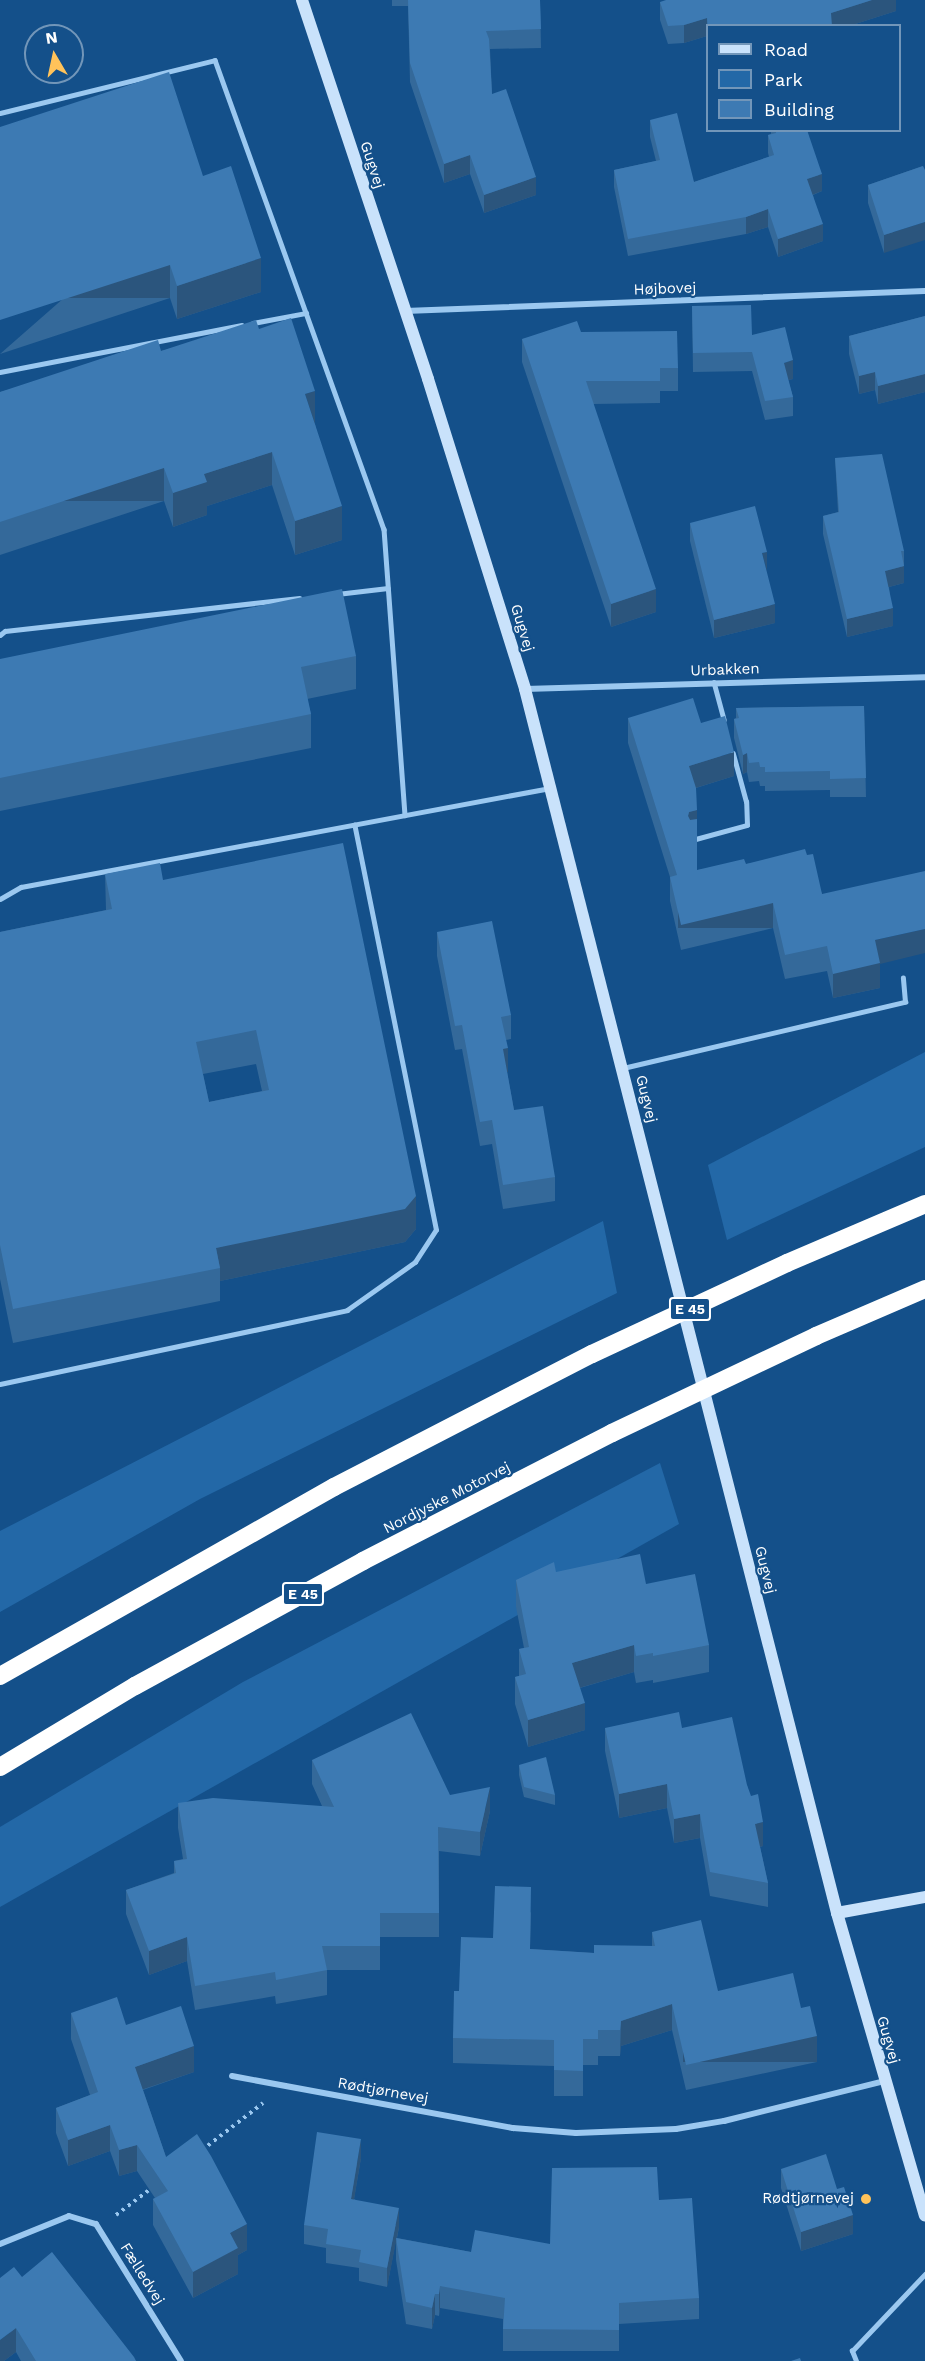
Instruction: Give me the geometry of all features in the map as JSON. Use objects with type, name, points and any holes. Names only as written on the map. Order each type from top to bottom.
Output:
[{"type":"highway","name":"E 45","points":[[0,1676],[334,1487],[592,1354],[788,1263],[925,1204]]},
{"type":"highway","name":"Nordjyske Motorvej","points":[[0,1767],[145,1680],[363,1561],[612,1433],[816,1336],[925,1288]]},
{"type":"street","name":"Gugvej","points":[[302,0],[405,311],[525,689],[552,787],[837,1913],[884,2081],[925,2215]]},
{"type":"street","name":"Højbovej","points":[[405,311],[925,291]]},
{"type":"street","name":"Urbakken","points":[[525,689],[925,676]]},
{"type":"street","points":[[837,1913],[925,1897]]},
{"type":"street","name":"Rødtjørnevej","points":[[232,2076],[513,2128],[576,2133],[676,2130],[724,2121],[884,2081]]},
{"type":"street","points":[[0,2244],[69,2216],[96,2224]]},
{"type":"street","name":"Fælledvej","points":[[96,2224],[181,2361]]},
{"type":"lane","points":[[0,113],[215,60],[384,529],[405,815]]},
{"type":"lane","points":[[0,372],[306,313]]},
{"type":"lane","points":[[330,595],[388,588]]},
{"type":"lane","points":[[0,634],[5,631],[307,597]]},
{"type":"lane","points":[[714,682],[726,726]]},
{"type":"lane","points":[[692,840],[747,825],[746,802],[731,748]]},
{"type":"lane","points":[[1,897],[21,887],[552,787]]},
{"type":"lane","points":[[0,1384],[347,1310],[415,1262],[436,1230],[354,825]]},
{"type":"lane","points":[[623,1068],[905,1002],[903,978]]},
{"type":"lane","points":[[856,2361],[852,2351],[925,2274]]},
{"type":"path","points":[[201,2151],[286,2086]]},
{"type":"path","points":[[96,2224],[115,2215],[163,2179]]},
{"type":"green space","points":[[925,1052],[925,1147],[727,1240],[708,1165]]},
{"type":"green space","points":[[603,1221],[617,1293],[200,1499],[0,1612],[0,1531]]},
{"type":"green space","points":[[660,1463],[679,1524],[0,1907],[0,1827],[243,1682]]},
{"type":"building","points":[[408,0],[540,0],[541,29],[486,31],[489,39],[492,94],[506,89],[536,177],[484,195],[470,155],[444,164],[410,63]]},
{"type":"building","points":[[666,0],[872,0],[831,13],[832,24],[708,24],[707,18],[684,25],[668,26],[660,2]]},
{"type":"building","points":[[169,72],[203,176],[231,166],[261,258],[177,286],[170,265],[0,320],[0,127]]},
{"type":"building","points":[[677,113],[694,182],[774,155],[768,135],[776,132],[808,132],[822,174],[807,179],[823,224],[778,239],[768,209],[746,217],[628,239],[614,170],[660,160],[650,120]]},
{"type":"building","points":[[923,166],[925,170],[925,222],[884,235],[868,185]]},
{"type":"building","points":[[751,305],[752,335],[785,327],[793,360],[784,363],[793,397],[765,401],[752,352],[693,353],[692,306]]},
{"type":"building","points":[[925,316],[925,374],[878,386],[875,372],[859,376],[849,336]]},
{"type":"building","points":[[291,318],[315,391],[305,394],[342,506],[295,521],[272,452],[204,474],[207,482],[173,493],[164,468],[0,522],[0,392],[158,340],[161,351],[256,320],[259,329]]},
{"type":"building","points":[[577,321],[581,332],[677,331],[678,368],[660,368],[660,381],[586,381],[656,589],[611,604],[522,339]]},
{"type":"building","points":[[882,454],[904,551],[901,551],[904,566],[885,571],[893,608],[847,619],[823,516],[839,512],[835,458]]},
{"type":"building","points":[[755,506],[767,552],[762,553],[775,604],[714,620],[690,523]]},
{"type":"building","points":[[342,589],[356,656],[301,667],[311,714],[0,778],[0,659]]},
{"type":"building","points":[[693,698],[701,723],[725,716],[734,752],[689,766],[696,788],[697,810],[689,812],[688,816],[690,820],[697,819],[697,870],[744,859],[746,864],[805,849],[807,855],[813,854],[822,894],[925,871],[925,929],[875,940],[880,963],[833,974],[827,946],[785,955],[773,903],[681,925],[670,877],[677,875],[628,718]]},
{"type":"building","points":[[864,706],[866,778],[830,779],[830,771],[765,772],[765,767],[760,767],[759,762],[749,763],[747,753],[743,755],[734,719],[739,718],[736,708]]},
{"type":"building","points":[[343,843],[416,1196],[405,1209],[216,1248],[220,1268],[13,1309],[0,1245],[0,932],[112,909],[105,874],[160,863],[163,880]],"holes":[[[256,1030],[269,1090],[209,1102],[196,1042]]]},
{"type":"building","points":[[492,921],[511,1015],[501,1017],[508,1048],[503,1049],[514,1110],[543,1106],[555,1177],[503,1185],[492,1120],[480,1122],[462,1025],[455,1026],[437,932]]},
{"type":"building","points":[[640,1554],[646,1584],[695,1574],[709,1645],[653,1656],[653,1653],[636,1656],[634,1645],[572,1663],[585,1703],[528,1720],[515,1677],[526,1674],[519,1649],[529,1647],[516,1580],[554,1562],[556,1572]]},
{"type":"building","points":[[679,1712],[682,1728],[732,1717],[747,1785],[751,1796],[758,1794],[763,1822],[755,1824],[768,1883],[710,1872],[700,1814],[674,1819],[667,1784],[619,1794],[605,1728]]},
{"type":"building","points":[[411,1713],[450,1795],[490,1787],[480,1832],[438,1827],[439,1913],[380,1913],[380,1946],[322,1946],[327,1970],[276,1980],[275,1972],[195,1986],[187,1937],[149,1951],[126,1890],[176,1873],[174,1861],[187,1859],[178,1803],[213,1798],[334,1807],[312,1760]]},
{"type":"building","points":[[546,1757],[555,1795],[524,1787],[519,1765]]},
{"type":"building","points":[[495,1886],[531,1887],[530,1949],[594,1953],[594,1945],[655,1946],[652,1932],[701,1920],[718,1991],[793,1973],[801,2008],[810,2006],[817,2036],[686,2065],[672,2004],[621,2021],[620,2030],[598,2030],[598,2039],[583,2039],[583,2071],[554,2070],[554,2040],[453,2038],[454,1991],[459,1991],[461,1937],[493,1938]]},
{"type":"building","points":[[117,1997],[126,2025],[181,2006],[194,2046],[135,2067],[166,2157],[197,2134],[247,2224],[230,2233],[238,2248],[193,2272],[153,2199],[168,2191],[137,2145],[119,2150],[110,2125],[68,2140],[56,2108],[98,2092],[71,2013]]},
{"type":"building","points":[[317,2132],[361,2139],[351,2199],[399,2208],[387,2268],[359,2262],[361,2250],[326,2244],[328,2229],[304,2225]]},
{"type":"building","points":[[826,2154],[837,2189],[844,2187],[853,2215],[801,2232],[781,2169]]},
{"type":"building","points":[[657,2167],[659,2200],[692,2198],[699,2298],[619,2303],[619,2330],[503,2329],[505,2298],[440,2286],[439,2294],[435,2294],[432,2308],[406,2302],[396,2238],[471,2252],[475,2230],[550,2244],[552,2168]]},
{"type":"building","points":[[52,2252],[136,2361],[36,2361],[16,2328],[0,2340],[0,2278],[14,2267],[22,2277]]},
{"type":"place","name":"Rødtjørnevej","points":[[866,2199]]}]
